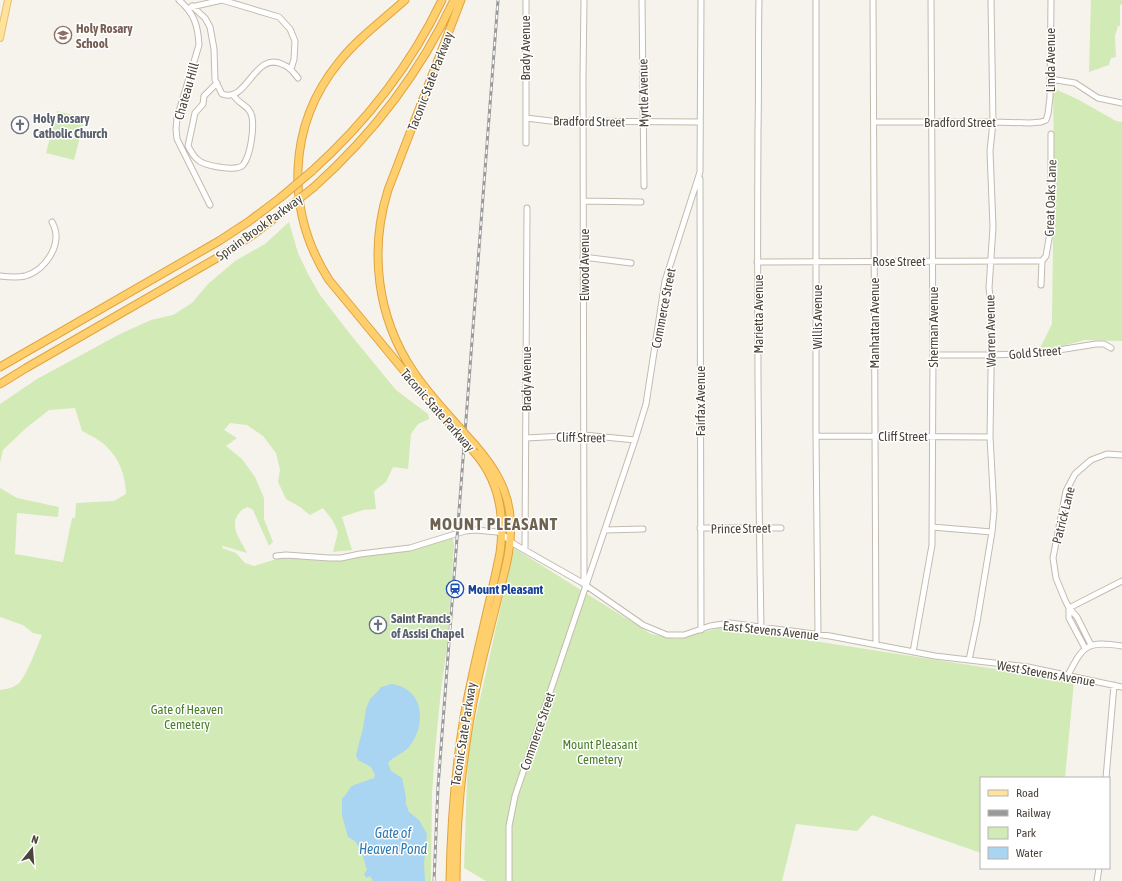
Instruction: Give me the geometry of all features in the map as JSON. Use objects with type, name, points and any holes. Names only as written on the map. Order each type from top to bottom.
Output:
[{"type":"highway","name":"Taconic State Parkway","points":[[406,0],[348,50],[333,68],[318,93],[306,121],[300,147],[297,174],[302,221],[317,260],[329,280],[424,395],[475,445],[493,468],[505,493],[510,516],[510,541],[504,575],[477,683],[467,738],[458,811],[456,881]]},
{"type":"highway","name":"Sprain Brook Parkway","points":[[0,367],[218,241],[248,222],[280,198],[312,171],[352,131],[385,91],[418,44],[442,0]]},
{"type":"highway","name":"Sprain Brook Parkway","points":[[0,384],[222,255],[280,214],[314,187],[353,149],[394,99],[430,46],[454,0]]},
{"type":"highway","name":"Taconic State Parkway","points":[[450,881],[453,809],[460,741],[500,553],[502,534],[501,512],[496,490],[487,469],[459,430],[417,378],[397,342],[388,321],[382,299],[378,250],[381,215],[388,190],[461,0]]},
{"type":"main road","points":[[0,38],[8,0]]},
{"type":"street","name":"Chateau Hill","points":[[179,0],[190,7],[198,33],[199,45],[177,118],[176,134],[180,147],[210,205]]},
{"type":"street","points":[[190,7],[222,0],[280,17],[290,29],[295,41],[294,59],[290,69]]},
{"type":"street","name":"Brady Avenue","points":[[526,0],[526,143]]},
{"type":"street","name":"Elwood Avenue","points":[[584,0],[583,496],[585,530]]},
{"type":"street","name":"Myrtle Avenue","points":[[642,0],[644,186]]},
{"type":"street","name":"Commerce Street","points":[[509,881],[509,826],[515,796],[587,586],[646,404],[666,281],[700,172],[701,0]]},
{"type":"street","name":"Marietta Avenue","points":[[759,0],[757,53],[757,262],[761,627]]},
{"type":"street","name":"Willis Avenue","points":[[816,0],[816,436],[818,635]]},
{"type":"street","name":"Manhattan Avenue","points":[[873,0],[876,645]]},
{"type":"street","name":"Sherman Avenue","points":[[913,652],[932,545],[933,355],[931,0]]},
{"type":"street","name":"Warren Avenue","points":[[969,660],[992,532],[994,510],[990,437],[990,355],[992,306],[989,288],[992,227],[990,151],[993,122],[991,0]]},
{"type":"street","name":"Linda Avenue","points":[[1046,120],[1049,108],[1050,79],[1050,0]]},
{"type":"street","points":[[190,7],[199,11],[210,27],[214,49],[214,72],[222,94],[233,94],[241,89],[262,66],[268,63],[284,64],[298,78]]},
{"type":"street","points":[[1050,79],[1075,83],[1098,98],[1122,103]]},
{"type":"street","points":[[217,83],[204,96],[203,104],[195,113],[188,146],[197,160],[226,168],[240,167],[243,165],[250,150],[252,117],[250,109],[235,99],[233,94]]},
{"type":"street","name":"Bradford Street","points":[[526,118],[551,121],[700,122]]},
{"type":"street","name":"Bradford Street","points":[[874,122],[993,122],[1030,124],[1046,120]]},
{"type":"street","name":"Great Oaks Lane","points":[[1040,285],[1042,261],[1046,256],[1051,227],[1051,134]]},
{"type":"street","name":"Fairfax Avenue","points":[[700,172],[701,630]]},
{"type":"street","points":[[584,201],[641,202]]},
{"type":"street","name":"Brady Avenue","points":[[525,550],[527,208]]},
{"type":"street","points":[[0,276],[14,278],[25,276],[39,269],[45,263],[53,250],[56,236],[56,231],[52,222]]},
{"type":"street","points":[[583,257],[631,263]]},
{"type":"street","name":"Rose Street","points":[[757,262],[1042,261]]},
{"type":"street","name":"Gold Street","points":[[933,355],[1040,353],[1096,344],[1104,344],[1111,348]]},
{"type":"street","name":"Cliff Street","points":[[526,438],[584,435],[635,440]]},
{"type":"street","name":"Cliff Street","points":[[816,436],[990,437]]},
{"type":"street","name":"Patrick Lane","points":[[1085,648],[1070,618],[1069,608],[1056,578],[1053,558],[1066,491],[1075,474],[1091,460],[1108,454],[1122,455]]},
{"type":"street","points":[[932,527],[992,532]]},
{"type":"street","name":"Prince Street","points":[[700,528],[781,528]]},
{"type":"street","points":[[605,530],[643,529]]},
{"type":"street","points":[[276,556],[286,555],[341,558],[360,554],[410,548],[461,532],[476,530],[497,532],[502,534]]},
{"type":"street","name":"Commerce Street","points":[[585,530],[584,579],[587,586]]},
{"type":"street","name":"East Stevens Avenue","points":[[502,534],[510,541],[587,586],[626,613],[656,631],[667,635],[684,635],[719,624],[730,623],[818,635],[913,652],[969,660]]},
{"type":"street","points":[[1069,608],[1122,581]]},
{"type":"street","name":"Patrick Lane","points":[[1069,608],[1077,616],[1090,646]]},
{"type":"street","points":[[1068,675],[1085,648],[1105,643],[1122,646]]},
{"type":"street","name":"West Stevens Avenue","points":[[969,660],[1028,667],[1122,687]]},
{"type":"street","points":[[1106,777],[1114,685]]},
{"type":"street","points":[[1098,869],[1098,881]]},
{"type":"green space","points":[[1091,0],[1122,0],[1122,4],[1120,5],[1120,26],[1118,26],[1115,36],[1116,57],[1111,58],[1109,65],[1089,72]]},
{"type":"green space","points":[[1053,88],[1077,99],[1116,121],[1122,122],[1122,341],[1085,340],[1062,346],[1040,348],[1052,324],[1054,159]]},
{"type":"green space","points":[[57,111],[85,118],[74,160],[46,153]]},
{"type":"green space","name":"Gate of Heaven Cemetery","points":[[289,222],[298,253],[320,295],[396,390],[428,414],[429,419],[418,424],[411,434],[408,469],[393,467],[386,482],[374,491],[376,509],[363,510],[342,517],[352,550],[333,552],[338,532],[333,521],[323,508],[310,515],[286,499],[278,482],[280,470],[276,453],[263,436],[247,425],[230,423],[224,430],[237,438],[226,446],[242,459],[255,477],[264,498],[264,519],[273,542],[269,546],[253,510],[248,507],[240,512],[235,523],[236,533],[247,553],[223,546],[222,548],[236,553],[245,563],[254,566],[280,558],[327,561],[403,552],[453,538],[454,545],[447,646],[441,690],[432,795],[431,881],[0,881],[0,690],[14,686],[21,681],[42,635],[33,633],[23,625],[0,617],[0,488],[17,498],[59,507],[58,517],[17,513],[15,554],[63,562],[72,518],[75,518],[76,503],[114,501],[126,494],[123,474],[118,462],[111,451],[104,444],[82,431],[75,408],[49,410],[25,429],[3,450],[0,463],[0,404],[37,379],[120,334],[151,320],[173,315],[192,303],[208,284],[235,261],[265,244]]},
{"type":"green space","name":"Mount Pleasant Cemetery","points":[[514,548],[651,634],[677,639],[723,627],[1074,681],[1065,777],[980,777],[980,853],[872,815],[857,831],[796,824],[782,881],[486,881],[464,868],[468,752]]},
{"type":"water","name":"Gate of Heaven Pond","points":[[391,684],[402,687],[411,693],[416,700],[419,709],[420,719],[414,739],[408,748],[388,763],[391,771],[402,778],[406,804],[409,812],[419,820],[427,834],[424,864],[425,881],[373,881],[370,876],[366,878],[364,874],[367,870],[361,850],[355,841],[348,837],[342,815],[342,798],[351,787],[374,778],[375,775],[371,767],[358,760],[356,755],[366,709],[370,699],[380,689],[379,688]]},
{"type":"railway","points":[[434,881],[438,787],[498,0]]},
{"type":"place","name":"Holy Rosary School","points":[[63,35]]},
{"type":"place","name":"Holy Rosary Catholic Church","points":[[20,125]]},
{"type":"place","name":"Mount Pleasant","points":[[455,589]]},
{"type":"place","name":"Saint Francis of Assisi Chapel","points":[[378,625]]},
{"type":"district","name":"MOUNT PLEASANT","points":[[494,524]]}]
